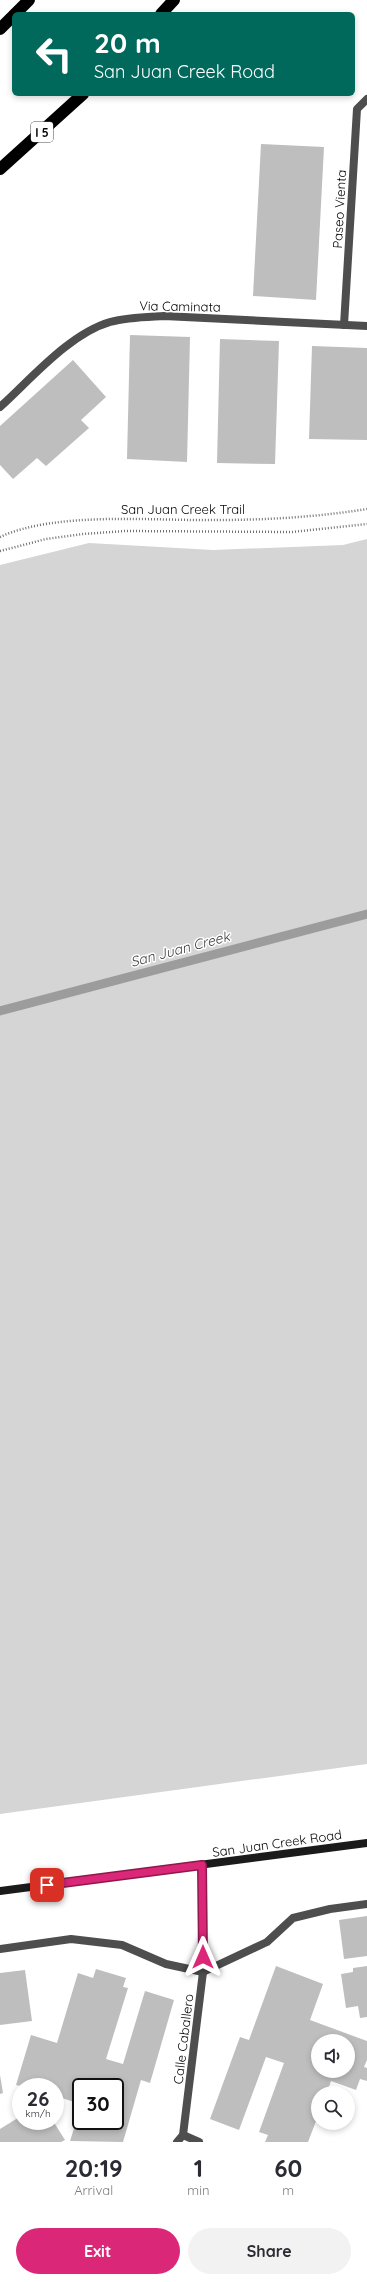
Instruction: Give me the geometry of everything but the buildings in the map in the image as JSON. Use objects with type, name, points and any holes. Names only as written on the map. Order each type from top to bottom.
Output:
[{"type":"highway","points":[[18,12],[29,0]]},
{"type":"highway","points":[[163,12],[174,0]]},
{"type":"highway","points":[[0,29],[12,18]]},
{"type":"highway","name":"I 5","points":[[0,169],[81,96]]},
{"type":"main road","name":"San Juan Creek Road","points":[[0,1891],[367,1843]]},
{"type":"street","name":"Paseo Vienta","points":[[344,325],[357,109],[367,99]]},
{"type":"street","name":"Via Caminata","points":[[0,407],[66,347],[88,332],[109,322],[131,318],[164,316],[367,326]]},
{"type":"street","name":"Calle Caballero","points":[[183,2135],[203,1972],[202,1865]]},
{"type":"street","points":[[0,1949],[71,1940],[122,1945],[166,1964],[203,1972],[267,1942],[293,1918],[330,1909],[367,1904]]},
{"type":"street","points":[[177,2142],[183,2135],[199,2142]]},
{"type":"path","name":"San Juan Creek Trail","points":[[0,537],[10,532],[50,524],[119,520],[217,520],[323,516],[367,509]]},
{"type":"path","name":"San Juan Creek Trail","points":[[0,551],[46,539],[83,534],[125,531],[292,532],[367,524]]},
{"type":"shaded area","points":[[367,539],[367,1764],[0,1814],[0,565],[89,543],[213,550],[343,545]]},
{"type":"waterway","name":"San Juan Creek","points":[[0,1011],[367,914]]},
{"type":"route","points":[[47,1885],[202,1865],[203,1957]]}]
